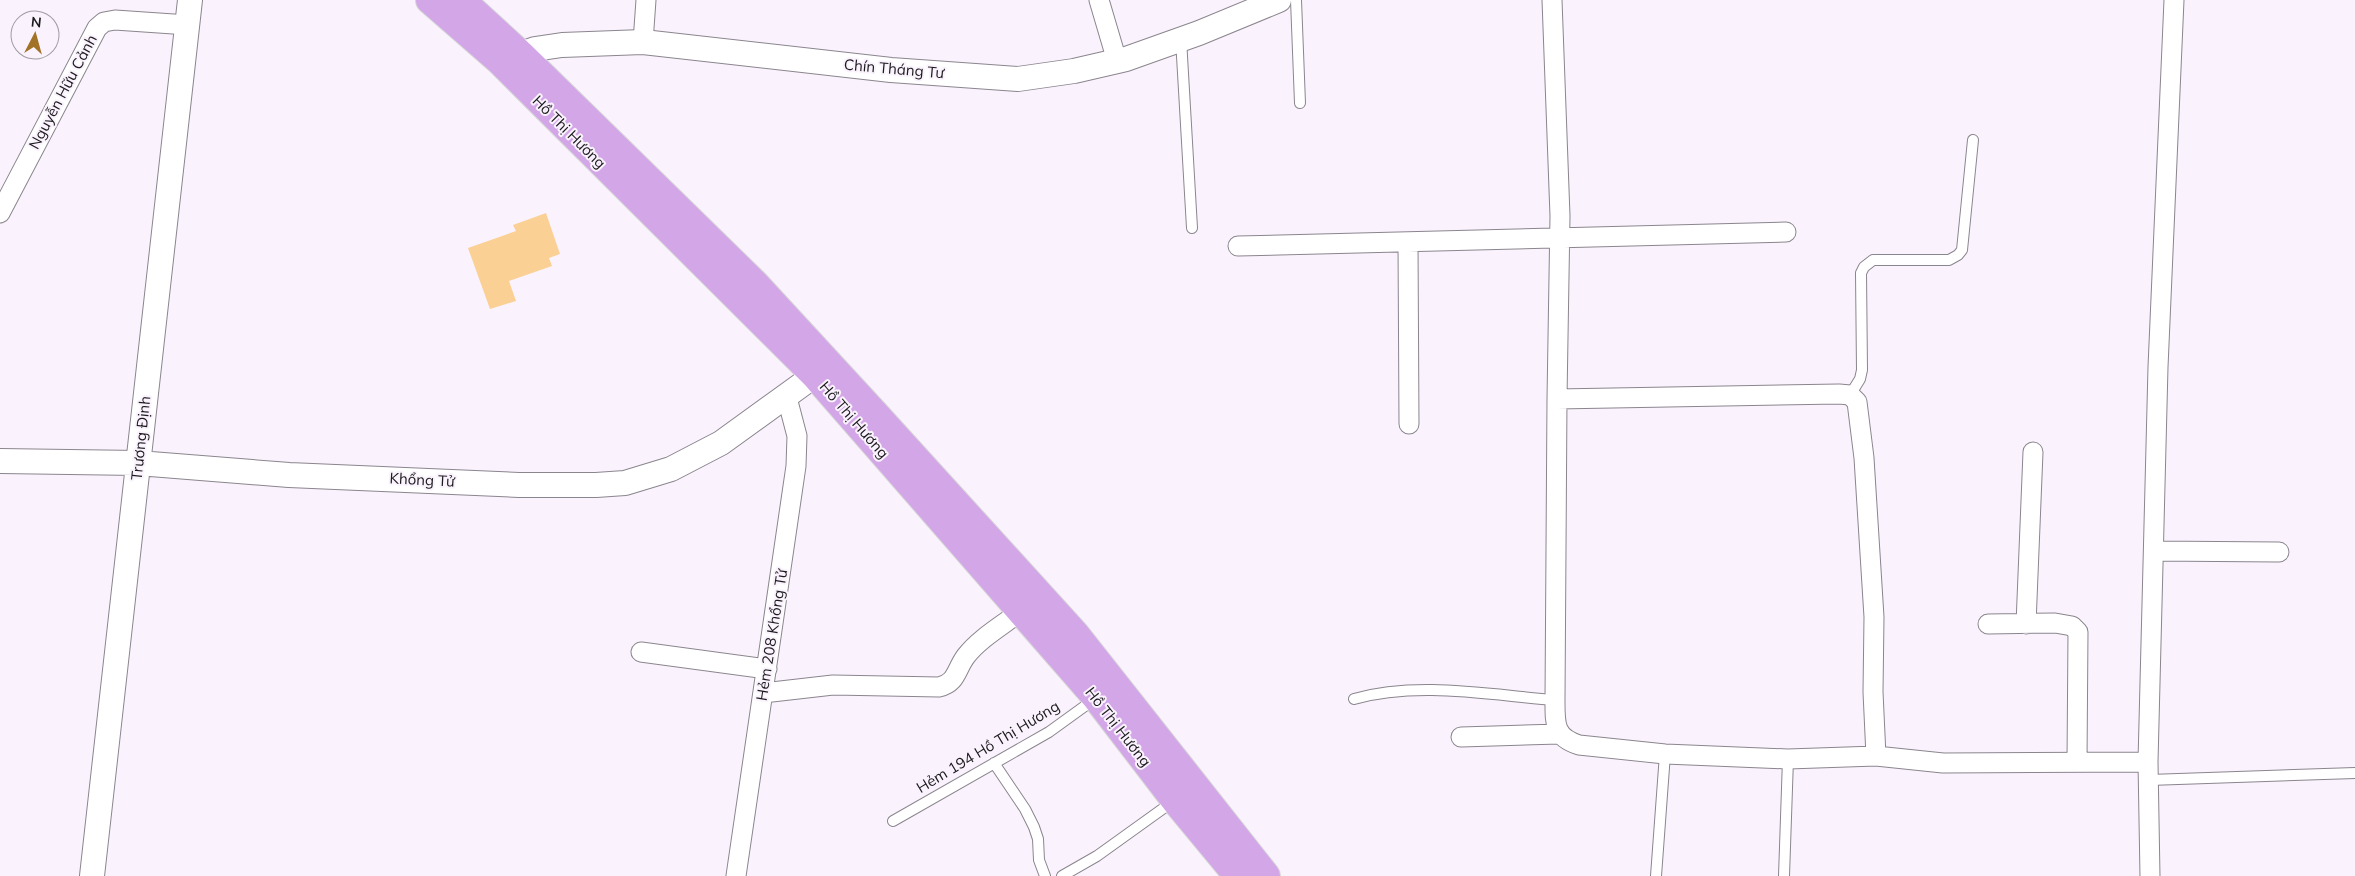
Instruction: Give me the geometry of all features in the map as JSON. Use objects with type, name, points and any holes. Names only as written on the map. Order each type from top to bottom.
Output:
[{"type":"main road","name":"Hồ Thị Hương","points":[[430,0],[510,58],[755,284],[1068,626],[1266,876]]},
{"type":"main road","name":"Hồ Thị Hương","points":[[461,0],[510,58],[815,375],[1096,697],[1175,800],[1238,876]]},
{"type":"street","name":"Trương Định","points":[[92,876],[190,0]]},
{"type":"street","points":[[644,42],[646,0]]},
{"type":"street","points":[[1099,0],[1117,61]]},
{"type":"street","name":"Chín Tháng Tư","points":[[510,58],[562,45],[644,42],[891,70],[1018,79],[1065,73],[1117,61],[1181,40],[1279,0]]},
{"type":"street","points":[[1552,0],[1560,238],[1556,399],[1555,700],[1555,722],[1559,734],[1567,741],[1579,745],[1665,754],[1788,759],[1876,756],[1944,763],[2077,762],[2148,771]]},
{"type":"street","points":[[2150,876],[2148,771],[2158,367],[2174,0]]},
{"type":"street","name":"Nguyễn Hữu Cảnh","points":[[0,213],[97,28],[104,22],[114,20],[188,25]]},
{"type":"street","points":[[1238,246],[1786,232]]},
{"type":"street","points":[[1408,242],[1409,424]]},
{"type":"street","name":"Khổng Tử","points":[[0,461],[138,462],[289,475],[509,484],[596,486],[625,483],[671,470],[722,443],[786,394],[815,375]]},
{"type":"street","name":"Hẻm 208 Khổng Tử","points":[[736,876],[796,466],[797,436],[786,394]]},
{"type":"street","points":[[1556,399],[1839,394],[1850,395],[1857,402],[1864,458],[1874,617],[1873,692],[1876,756]]},
{"type":"street","points":[[2026,624],[2033,452]]},
{"type":"street","points":[[2154,551],[2279,552]]},
{"type":"street","points":[[763,693],[833,685],[939,688],[948,685],[953,680],[967,655],[1021,611]]},
{"type":"street","points":[[1988,624],[2072,626],[2078,632],[2077,762]]},
{"type":"street","points":[[641,652],[767,669]]},
{"type":"street","points":[[1461,737],[1559,734]]},
{"type":"lane","points":[[1296,0],[1300,103]]},
{"type":"lane","points":[[1181,40],[1192,228]]},
{"type":"lane","points":[[1850,395],[1860,379],[1862,370],[1861,273],[1864,267],[1873,260],[1950,260],[1958,255],[1962,250],[1965,232],[1973,140]]},
{"type":"lane","points":[[1354,699],[1377,693],[1424,690],[1555,700]]},
{"type":"lane","name":"Hẻm 194 Hồ Thị Hương","points":[[893,821],[1048,732],[1096,697]]},
{"type":"lane","points":[[1656,876],[1665,754]]},
{"type":"lane","points":[[1784,876],[1788,759]]},
{"type":"lane","points":[[994,763],[1025,809],[1034,827],[1038,839],[1039,860],[1045,876]]},
{"type":"lane","points":[[2148,771],[2355,773]]},
{"type":"lane","points":[[1067,875],[1175,800]]},
{"type":"building","points":[[546,213],[560,254],[549,258],[552,266],[509,281],[516,301],[490,309],[468,248],[516,231],[513,225]]}]
